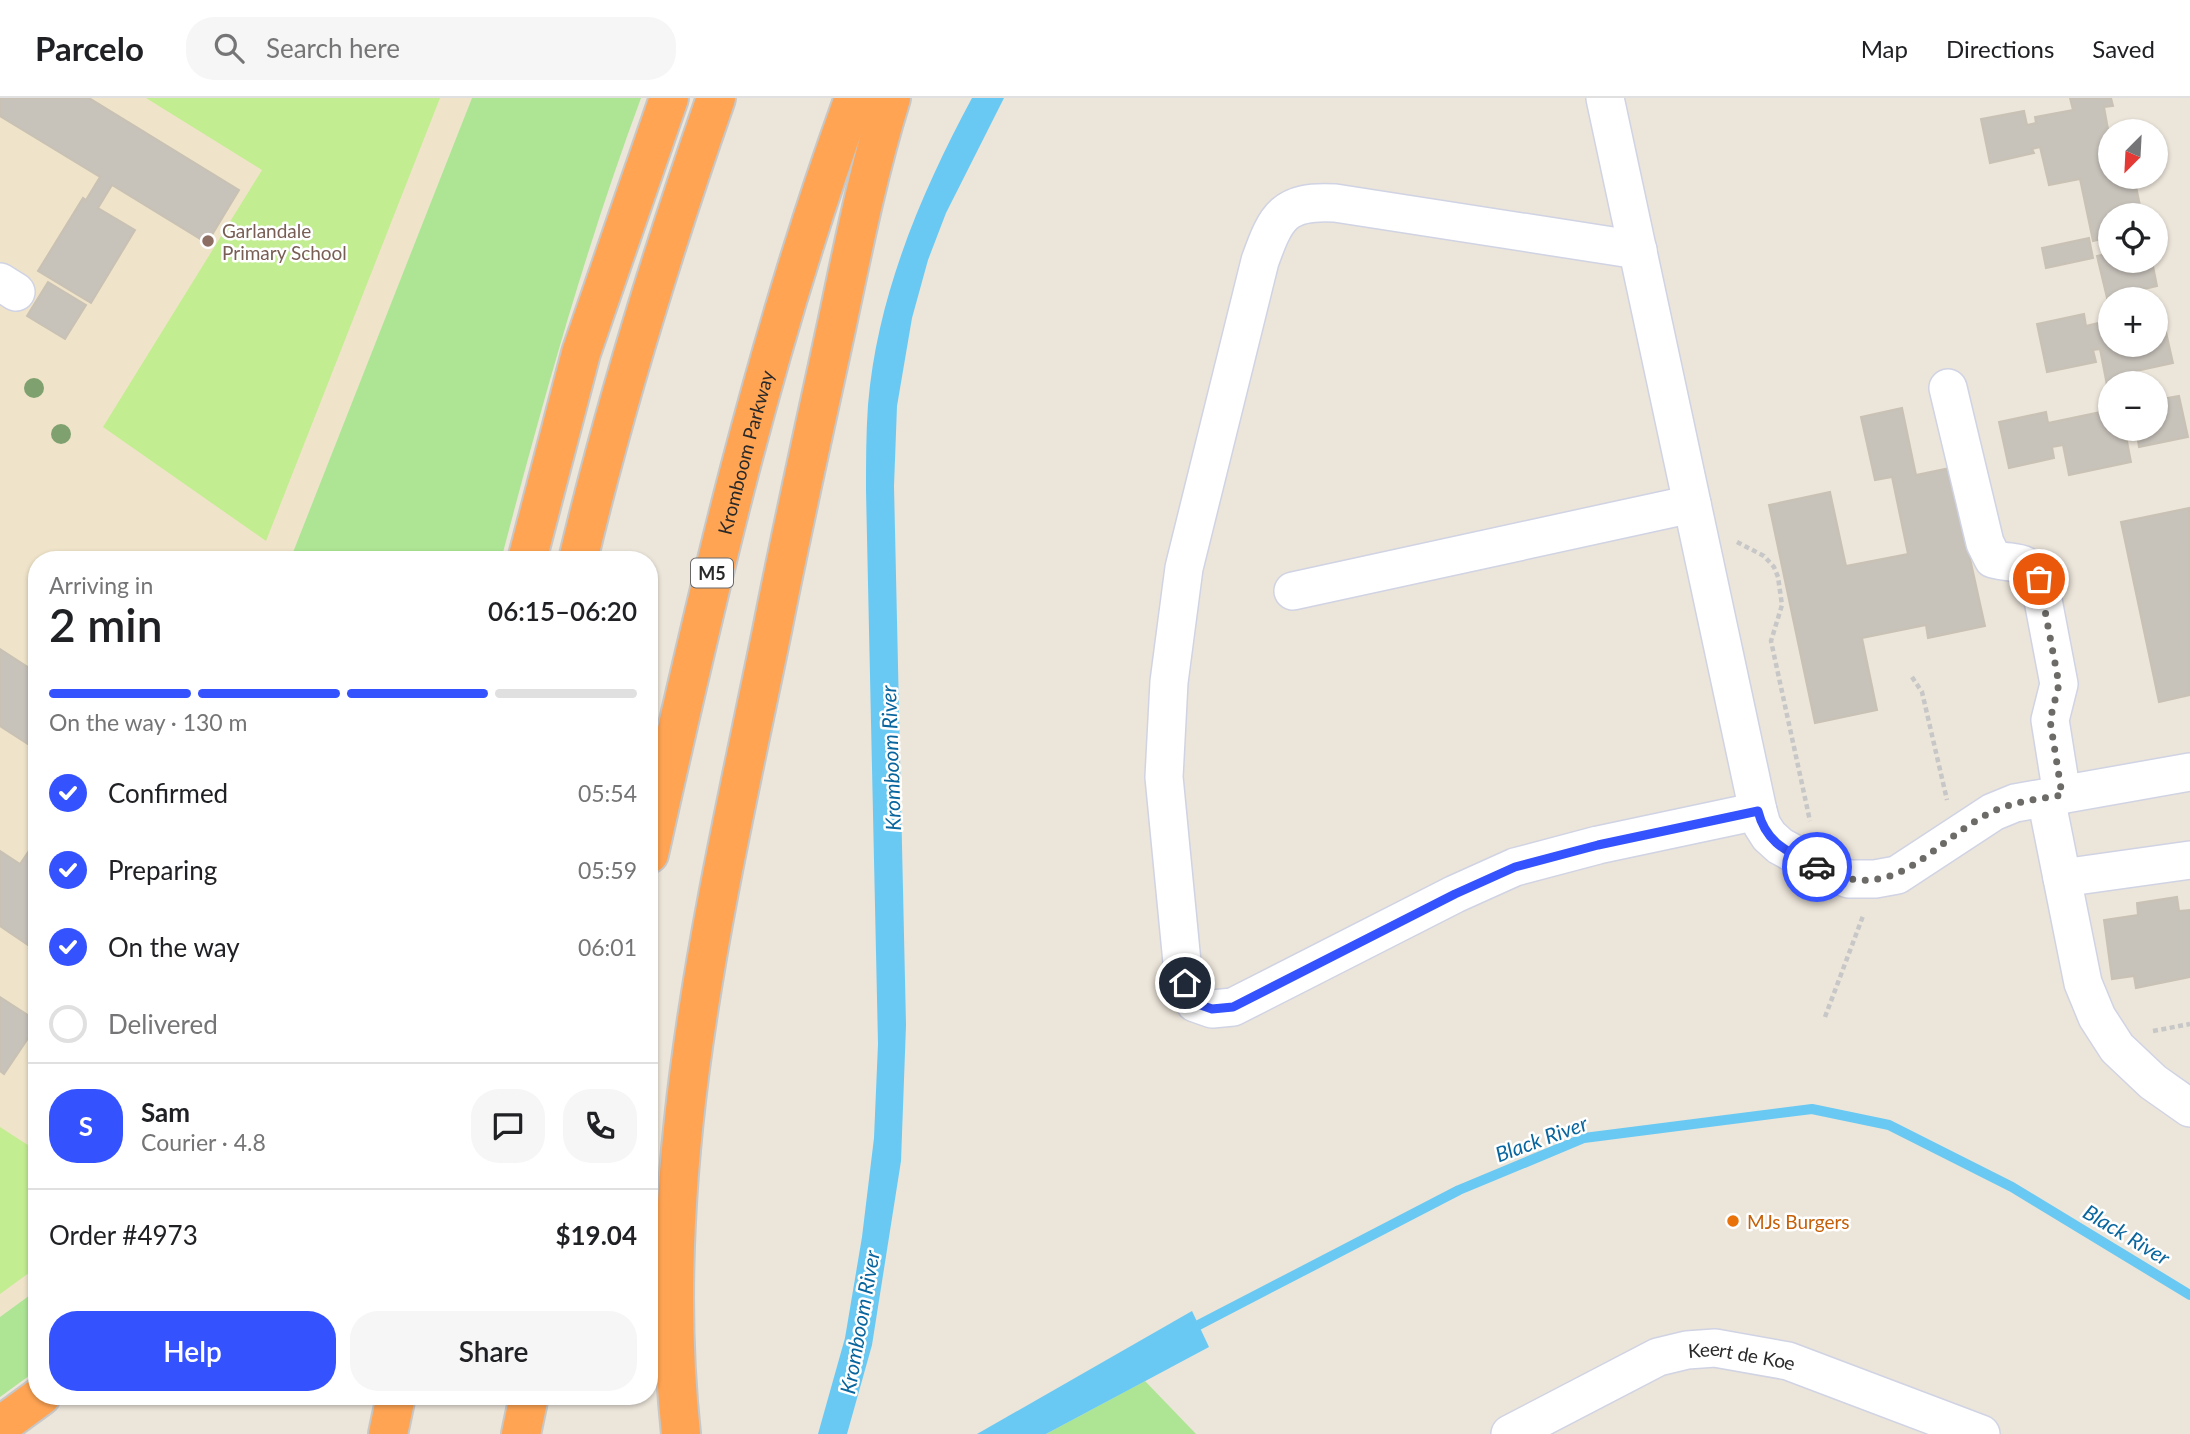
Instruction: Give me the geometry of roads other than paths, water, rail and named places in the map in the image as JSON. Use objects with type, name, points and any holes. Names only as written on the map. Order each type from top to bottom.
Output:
[{"type":"highway","points":[[529,551],[581,353],[669,98]]},
{"type":"highway","points":[[580,551],[635,349],[716,98]]},
{"type":"highway","name":"Kromboom Parkway","points":[[658,814],[710,583],[741,460],[788,295],[855,98]]},
{"type":"highway","points":[[681,1434],[673,1312],[679,1153],[708,950],[790,539],[867,184],[891,98]]},
{"type":"highway","points":[[0,1426],[29,1405]]},
{"type":"highway","points":[[388,1434],[394,1405]]},
{"type":"highway","points":[[521,1434],[527,1405]]},
{"type":"street","points":[[1605,98],[1758,811],[1769,836],[1780,846],[1824,870],[1849,879],[1875,879],[1897,875],[1993,812],[2015,803],[2190,772]]},
{"type":"street","points":[[1637,250],[1335,203],[1309,202],[1293,206],[1280,217],[1268,239],[1253,288],[1184,568],[1173,648],[1165,732],[1164,777],[1185,983],[1195,1003],[1212,1009],[1233,1007],[1443,900],[1515,867],[1598,845],[1758,811]]},
{"type":"street","points":[[1948,388],[1985,543],[1993,559],[2006,563],[2018,561],[2031,568],[2039,579],[2059,684],[2050,720],[2054,797],[2063,878],[2083,983],[2097,1017],[2117,1048],[2153,1082],[2190,1108]]},
{"type":"street","points":[[1293,591],[1692,504]]},
{"type":"street","points":[[2063,878],[2190,860]]},
{"type":"street","name":"Keert de Koe","points":[[1510,1434],[1658,1357],[1687,1350],[1714,1348],[1788,1361],[1981,1434]]},
{"type":"water","name":"Kromboom River","points":[[972,98],[1004,98],[946,213],[928,260],[912,318],[897,406],[894,486],[906,1025],[901,1161],[872,1345],[847,1434],[818,1434],[845,1338],[862,1237],[874,1138],[878,1044],[866,491],[868,405],[881,324],[904,246],[953,134]]},
{"type":"water","points":[[1192,1311],[1209,1347],[1046,1434],[977,1434]]},
{"type":"waterway","name":"Black River","points":[[1187,1331],[1459,1190],[1584,1138],[1812,1109],[1889,1125],[2012,1187],[2190,1295]]},
{"type":"place","name":"Garlandale Primary School","points":[[208,241]]},
{"type":"place","name":"MJs Burgers","points":[[1733,1221]]}]
